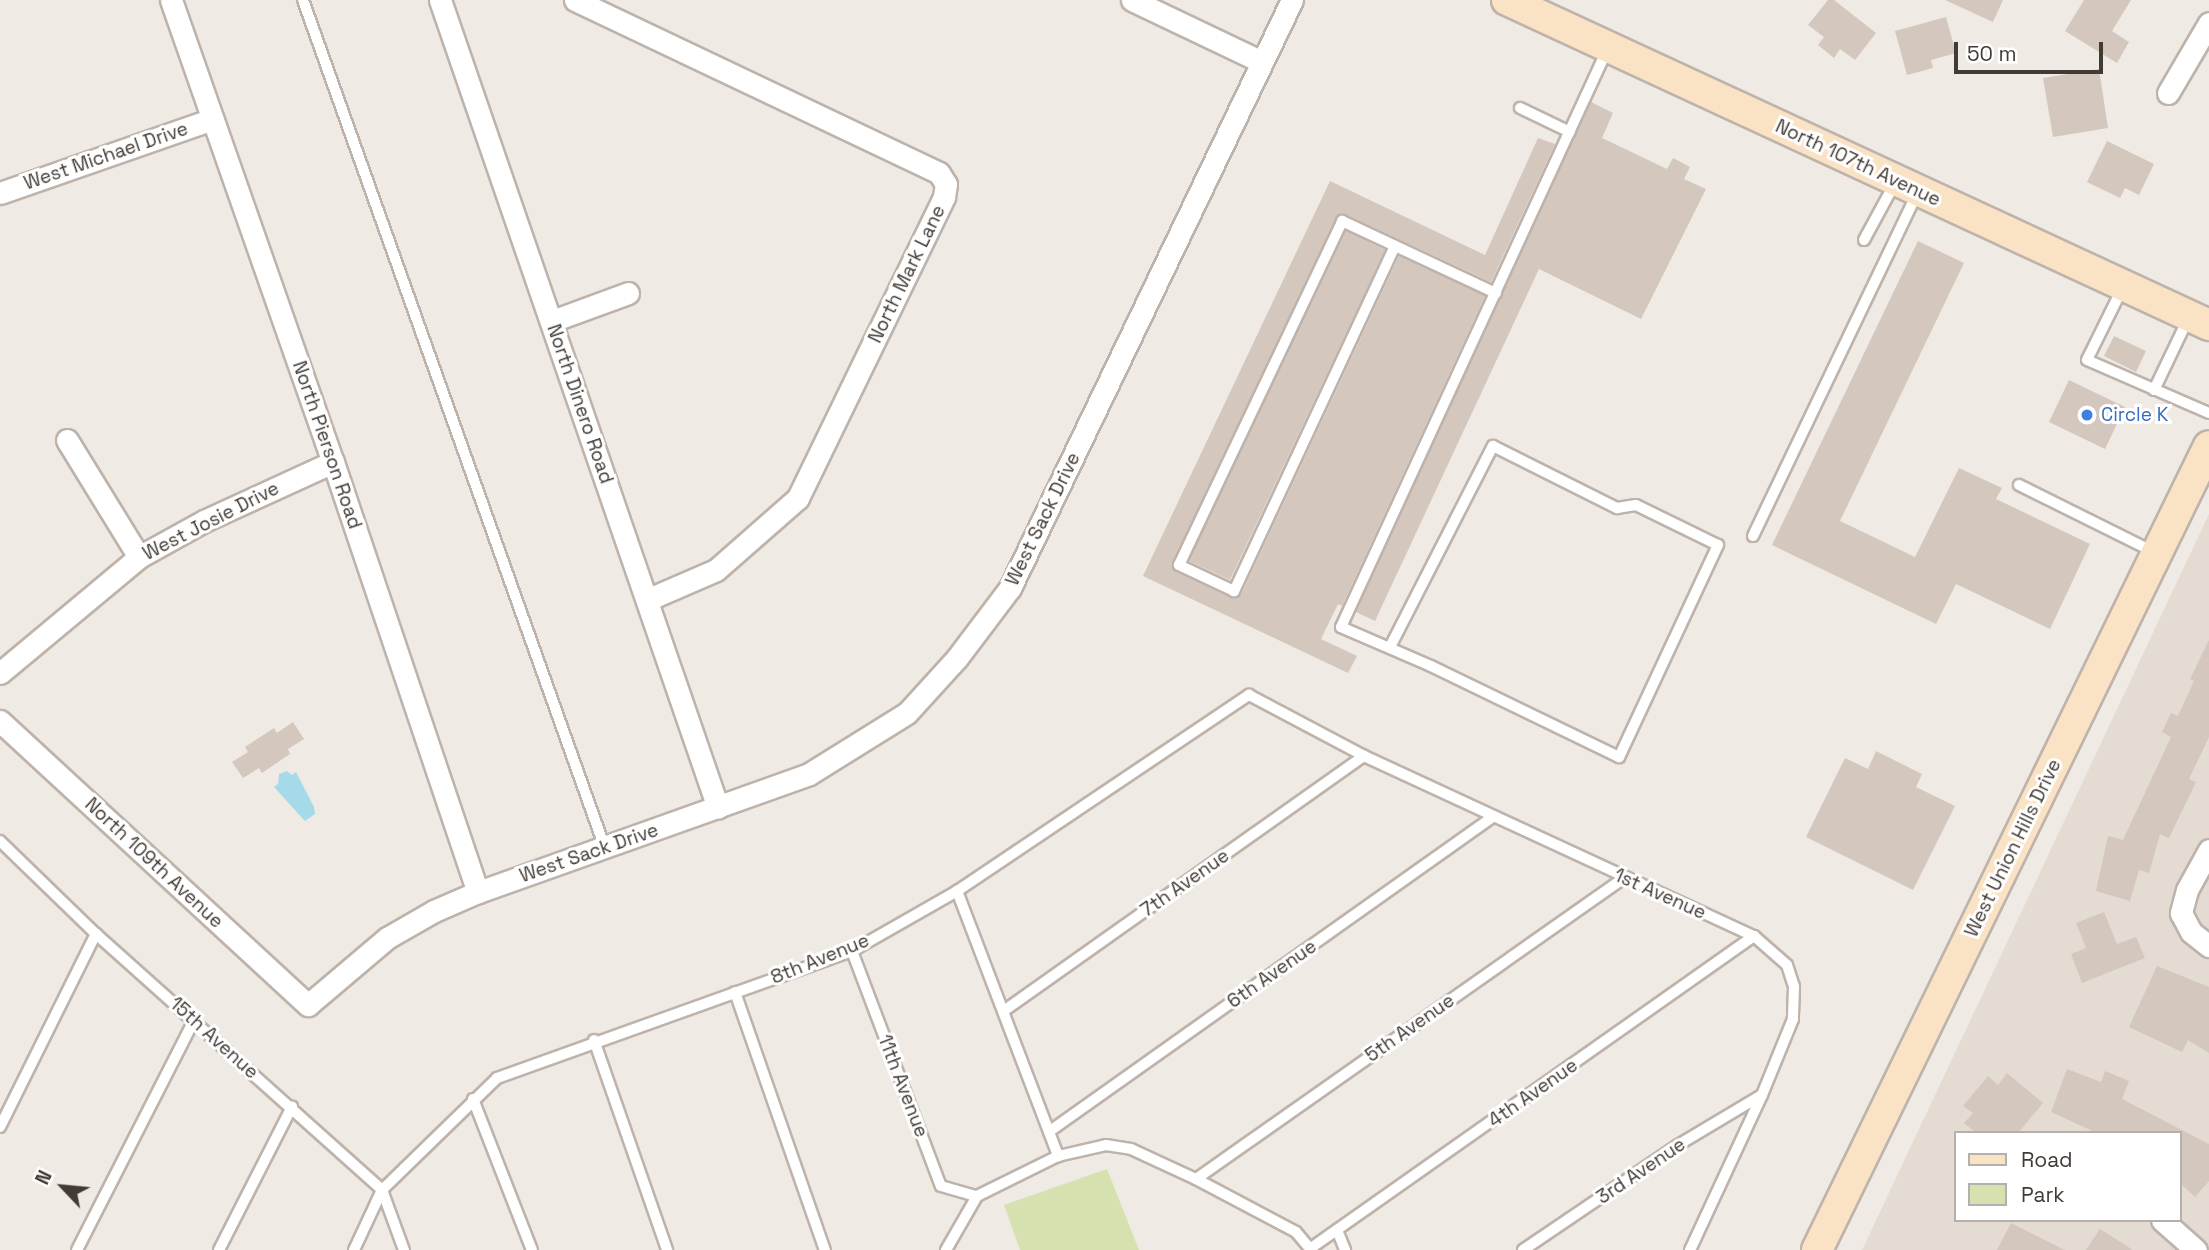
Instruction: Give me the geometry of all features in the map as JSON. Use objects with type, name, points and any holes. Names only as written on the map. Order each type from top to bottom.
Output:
[{"type":"main road","name":"North 107th Avenue","points":[[1507,0],[2199,321]]},
{"type":"main road","name":"West Union Hills Drive","points":[[1816,1250],[2209,446]]},
{"type":"street","name":"North Pierson Road","points":[[171,0],[334,461],[478,892]]},
{"type":"street","name":"North Dinero Road","points":[[440,0],[649,599],[718,808]]},
{"type":"street","name":"North Mark Lane","points":[[575,0],[939,173],[946,184],[944,197],[798,498],[716,570],[649,599]]},
{"type":"street","points":[[1132,0],[1262,62]]},
{"type":"street","name":"West Sack Drive","points":[[308,1004],[387,938],[434,911],[478,892],[809,774],[906,713],[957,658],[1010,588],[1292,0]]},
{"type":"street","points":[[2168,93],[2209,23]]},
{"type":"street","name":"West Michael Drive","points":[[0,193],[212,119]]},
{"type":"street","points":[[552,321],[628,293]]},
{"type":"street","points":[[67,440],[139,557]]},
{"type":"street","name":"West Josie Drive","points":[[0,673],[139,557],[205,521],[334,461]]},
{"type":"street","name":"North 109th Avenue","points":[[0,721],[308,1004]]},
{"type":"street","points":[[2209,850],[2187,890],[2181,913],[2191,932],[2209,946]]},
{"type":"street","points":[[2164,1222],[2196,1250]]},
{"type":"lane","points":[[303,0],[605,848]]},
{"type":"lane","points":[[1390,647],[1493,446],[1617,508],[1636,505],[1718,545],[1619,757],[1390,647],[1341,627],[1608,47]]},
{"type":"lane","points":[[1520,108],[1570,132]]},
{"type":"lane","points":[[1864,240],[1907,186]]},
{"type":"lane","points":[[1753,536],[1907,186]]},
{"type":"lane","points":[[1395,246],[1234,591],[1179,565],[1342,222],[1395,246],[1496,293]]},
{"type":"lane","points":[[2123,287],[2087,360],[2209,412]]},
{"type":"lane","points":[[2154,390],[2199,321]]},
{"type":"lane","points":[[2019,485],[2157,553]]},
{"type":"lane","name":"1st Avenue","points":[[1249,695],[1364,756],[1623,878],[1754,936],[1787,965],[1796,1002],[1789,1031],[1690,1250]]},
{"type":"lane","name":"8th Avenue","points":[[354,1250],[382,1190],[497,1078],[594,1040],[852,950],[957,891],[1249,695]]},
{"type":"lane","name":"7th Avenue","points":[[1005,1010],[1364,756]]},
{"type":"lane","name":"6th Avenue","points":[[1050,1131],[1494,816]]},
{"type":"lane","name":"15th Avenue","points":[[1,843],[96,934],[382,1190],[404,1250]]},
{"type":"lane","name":"5th Avenue","points":[[1196,1179],[1623,878]]},
{"type":"lane","points":[[957,891],[1005,1010],[1058,1156]]},
{"type":"lane","points":[[0,1127],[96,934]]},
{"type":"lane","name":"4th Avenue","points":[[1311,1249],[1754,936]]},
{"type":"lane","name":"11th Avenue","points":[[852,950],[941,1186],[977,1196]]},
{"type":"lane","points":[[735,992],[825,1250]]},
{"type":"lane","points":[[77,1250],[194,1020]]},
{"type":"lane","points":[[594,1040],[667,1250]]},
{"type":"lane","name":"3rd Avenue","points":[[1523,1250],[1678,1145],[1762,1095]]},
{"type":"lane","points":[[473,1099],[532,1250]]},
{"type":"lane","points":[[219,1250],[292,1107]]},
{"type":"lane","points":[[946,1250],[977,1196],[1058,1156],[1091,1147],[1120,1146],[1196,1179],[1296,1231],[1311,1249]]},
{"type":"lane","points":[[1337,1230],[1345,1250]]},
{"type":"shaded area","points":[[2209,514],[2209,1250],[1862,1250]]},
{"type":"green space","points":[[1107,1169],[1139,1250],[1020,1250],[1004,1205]]},
{"type":"water","points":[[287,771],[292,775],[296,772],[314,807],[315,814],[305,821],[274,787],[278,784],[279,774]]},
{"type":"building","points":[[1828,0],[1834,0],[1876,33],[1855,60],[1840,49],[1834,58],[1818,45],[1824,37],[1808,25]]},
{"type":"building","points":[[1945,0],[2003,0],[1993,22]]},
{"type":"building","points":[[2084,0],[2131,0],[2112,31],[2129,42],[2117,63],[2065,31]]},
{"type":"building","points":[[1946,17],[1956,53],[1931,60],[1933,68],[1907,75],[1895,31]]},
{"type":"building","points":[[2099,69],[2108,128],[2053,137],[2043,78]]},
{"type":"building","points":[[1591,102],[1613,113],[1602,138],[1667,169],[1673,158],[1690,167],[1684,179],[1706,189],[1641,319],[1539,269],[1375,621],[1356,612]]},
{"type":"building","points":[[1538,138],[1555,144],[1491,282],[1345,214],[1337,215],[1172,562],[1176,572],[1231,598],[1241,595],[1399,256],[1485,296],[1342,606],[1338,604],[1321,639],[1357,656],[1348,673],[1143,576],[1330,181],[1485,255]]},
{"type":"building","points":[[2107,141],[2154,164],[2139,195],[2125,188],[2120,198],[2087,182]]},
{"type":"building","points":[[1346,231],[1385,250],[1230,580],[1189,561]]},
{"type":"building","points":[[1918,241],[1964,263],[1840,521],[1915,557],[1959,468],[2002,488],[1996,499],[2090,544],[2050,629],[1956,584],[1936,624],[1772,545]]},
{"type":"building","points":[[2114,336],[2146,351],[2136,372],[2104,356]]},
{"type":"building","name":"Circle K","points":[[2069,380],[2125,407],[2105,449],[2049,422]]},
{"type":"building","points":[[2209,640],[2209,737],[2189,779],[2196,782],[2169,838],[2160,834],[2149,873],[2139,870],[2130,901],[2096,891],[2108,836],[2123,840],[2171,737],[2162,732],[2171,713],[2178,716],[2194,681],[2190,679]]},
{"type":"building","points":[[293,722],[304,739],[288,749],[290,754],[262,773],[259,768],[243,778],[232,762],[248,752],[245,747],[274,728],[277,733]]},
{"type":"building","points":[[1876,751],[1922,774],[1916,787],[1955,806],[1913,890],[1806,837],[1845,758],[1868,769]]},
{"type":"building","points":[[2104,912],[2117,944],[2136,937],[2145,958],[2082,983],[2071,954],[2086,948],[2076,923]]},
{"type":"building","points":[[2157,966],[2209,987],[2209,1053],[2188,1040],[2182,1052],[2129,1027]]},
{"type":"building","points":[[2067,1069],[2101,1082],[2105,1071],[2129,1081],[2122,1099],[2209,1144],[2209,1181],[2195,1197],[2181,1184],[2181,1131],[2093,1131],[2051,1112]]},
{"type":"building","points":[[2007,1073],[2043,1103],[2020,1131],[1974,1131],[1964,1123],[1973,1113],[1963,1106],[1988,1076],[1998,1085]]},
{"type":"building","points":[[2011,1223],[2065,1250],[1997,1250]]},
{"type":"building","points":[[2100,1229],[2133,1250],[2086,1250]]},
{"type":"place","name":"Circle K","points":[[2087,415]]}]
